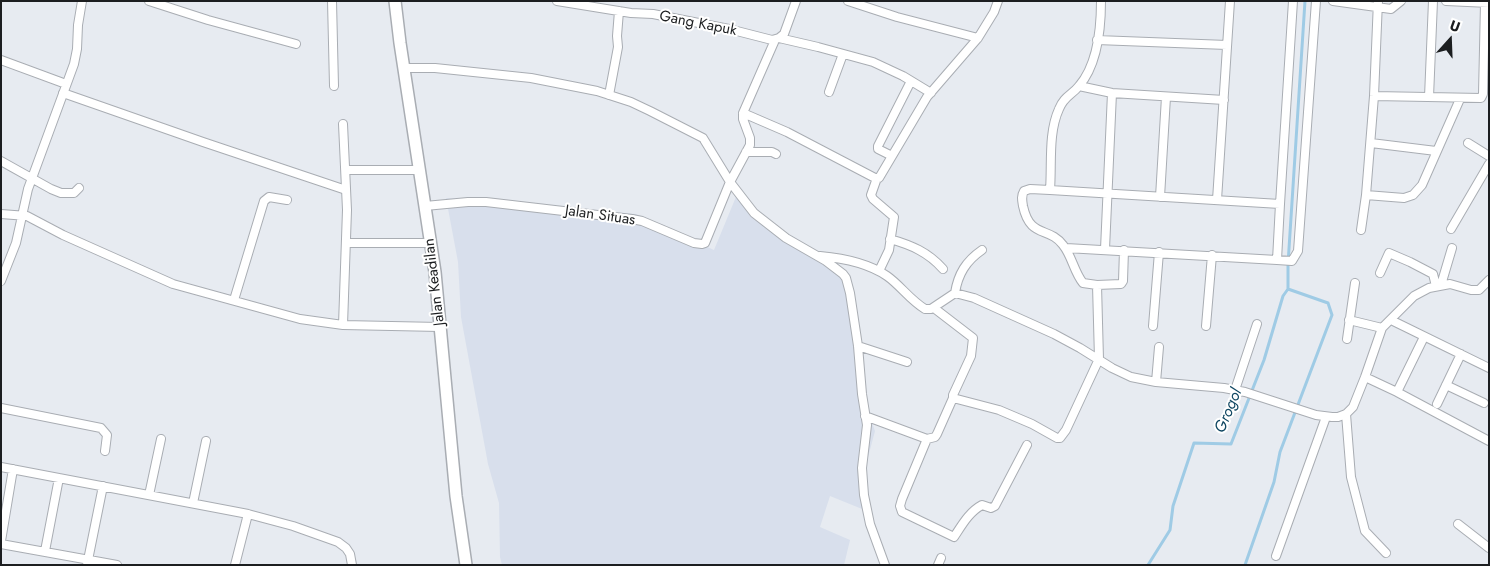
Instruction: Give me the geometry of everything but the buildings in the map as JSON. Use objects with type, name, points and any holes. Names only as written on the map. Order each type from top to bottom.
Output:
[{"type":"main road","name":"Jalan Keadilan","points":[[395,1],[431,242],[456,496],[466,565]]},
{"type":"street","points":[[1,281],[16,243],[32,177],[76,56],[82,1]]},
{"type":"street","points":[[149,1],[208,20],[296,44]]},
{"type":"street","points":[[332,1],[334,86]]},
{"type":"street","name":"Gang Kapuk","points":[[557,1],[619,11],[653,14],[843,54],[873,62],[931,92]]},
{"type":"street","points":[[730,182],[750,145],[750,138],[743,119],[744,112],[777,39],[784,34],[796,1]]},
{"type":"street","points":[[848,1],[862,3],[897,17],[978,38]]},
{"type":"street","points":[[879,272],[888,254],[894,217],[873,199],[871,195],[877,178],[882,174],[919,108],[978,38],[992,17],[998,1]]},
{"type":"street","points":[[1050,190],[1053,132],[1056,116],[1065,98],[1079,86],[1091,66],[1101,19],[1101,1]]},
{"type":"street","points":[[1217,200],[1230,1]]},
{"type":"street","points":[[1277,260],[1293,1]]},
{"type":"street","points":[[1066,248],[1212,255],[1288,261],[1295,258],[1298,251],[1316,1]]},
{"type":"street","points":[[1333,1],[1378,4],[1394,8],[1401,1]]},
{"type":"street","points":[[1429,97],[1433,1]]},
{"type":"street","points":[[1374,96],[1482,97],[1487,3],[1446,1]]},
{"type":"street","points":[[1361,230],[1372,143],[1378,4]]},
{"type":"street","points":[[609,95],[618,47],[619,11]]},
{"type":"street","points":[[1097,40],[1227,45]]},
{"type":"street","points":[[829,92],[843,54]]},
{"type":"street","points":[[1,60],[66,84]]},
{"type":"street","points":[[404,68],[435,68],[532,78],[609,95],[650,110],[703,138],[730,182],[745,203],[761,220],[786,238],[836,268],[846,278],[850,292],[858,346],[867,432],[862,468],[864,495],[870,524],[885,565]]},
{"type":"street","points":[[892,156],[881,152],[878,146],[911,81]]},
{"type":"street","points":[[1079,86],[1112,93],[1224,100]]},
{"type":"street","points":[[63,93],[346,190]]},
{"type":"street","points":[[1105,249],[1112,93]]},
{"type":"street","points":[[1160,197],[1166,97]]},
{"type":"street","points":[[1366,195],[1383,198],[1409,198],[1422,185],[1460,98]]},
{"type":"street","points":[[744,112],[877,178]]},
{"type":"street","points":[[343,124],[347,243],[344,325]]},
{"type":"street","points":[[1372,143],[1436,151]]},
{"type":"street","points":[[1468,143],[1489,156]]},
{"type":"street","points":[[746,152],[772,152],[776,154]]},
{"type":"street","points":[[1,161],[61,193],[74,193],[79,188]]},
{"type":"street","points":[[1452,229],[1489,164]]},
{"type":"street","points":[[346,170],[419,170]]},
{"type":"street","name":"Jalan Situas","points":[[425,206],[468,202],[504,204],[632,219],[642,221],[694,243],[702,244],[707,240],[730,182]]},
{"type":"street","points":[[1124,250],[1122,284],[1096,285],[1081,282],[1066,248],[1058,239],[1031,226],[1024,210],[1022,197],[1024,191],[1030,189],[1050,190],[1280,204]]},
{"type":"street","points":[[234,300],[264,201],[269,197],[287,200]]},
{"type":"street","points":[[1,214],[22,214],[158,278],[185,288],[300,319],[344,325],[440,327]]},
{"type":"street","points":[[890,239],[920,250],[943,269]]},
{"type":"street","points":[[347,243],[431,242]]},
{"type":"street","points":[[1438,286],[1452,248]]},
{"type":"street","points":[[816,255],[849,260],[879,272],[893,281],[925,309],[934,308],[955,293],[956,284],[964,266],[982,250]]},
{"type":"street","points":[[1153,326],[1159,252]]},
{"type":"street","points":[[1380,273],[1390,253],[1433,274],[1438,286]]},
{"type":"street","points":[[1206,326],[1212,255]]},
{"type":"street","points":[[955,293],[974,298],[1047,331],[1123,374],[1138,379],[1236,390],[1302,411],[1338,417],[1346,414],[1356,401],[1382,328],[1414,296],[1438,286],[1450,284],[1476,291],[1483,288],[1489,280]]},
{"type":"street","points":[[1347,340],[1355,283]]},
{"type":"street","points":[[954,398],[999,410],[1060,438],[1066,430],[1099,359],[1096,285]]},
{"type":"street","points":[[865,416],[927,439],[935,437],[937,434],[954,398],[953,395],[970,356],[973,338],[934,308]]},
{"type":"street","points":[[1350,320],[1382,328]]},
{"type":"street","points":[[1390,320],[1489,368]]},
{"type":"street","points":[[1236,390],[1257,324]]},
{"type":"street","points":[[1397,392],[1424,337]]},
{"type":"street","points":[[858,346],[906,362]]},
{"type":"street","points":[[1156,382],[1159,347]]},
{"type":"street","points":[[1437,404],[1461,354]]},
{"type":"street","points":[[1365,377],[1489,441]]},
{"type":"street","points":[[1446,385],[1484,403]]},
{"type":"street","points":[[1,408],[101,428],[107,435],[105,452]]},
{"type":"street","points":[[1346,414],[1351,477],[1365,532],[1386,553]]},
{"type":"street","points":[[1276,556],[1326,416]]},
{"type":"street","points":[[149,495],[161,439]]},
{"type":"street","points":[[927,439],[900,506],[902,512],[954,537],[976,508],[982,505],[992,508],[995,506],[1027,445]]},
{"type":"street","points":[[193,503],[206,440]]},
{"type":"street","points":[[1,467],[248,514],[312,532],[338,542],[350,554],[352,565]]},
{"type":"street","points":[[13,469],[1,543],[88,562],[117,565]]},
{"type":"street","points":[[44,551],[59,478]]},
{"type":"street","points":[[88,562],[103,486]]},
{"type":"street","points":[[235,565],[248,514]]},
{"type":"street","points":[[1458,524],[1489,548]]},
{"type":"shaded area","points":[[738,192],[777,227],[849,275],[865,404],[875,431],[867,461],[867,511],[830,496],[820,527],[850,540],[844,565],[502,565],[500,557],[499,503],[488,464],[461,317],[458,262],[446,198],[636,214],[714,250]]},
{"type":"waterway","name":"Grogol","points":[[1245,565],[1274,482],[1280,452],[1332,315],[1328,303],[1288,289],[1305,1]]},
{"type":"waterway","name":"Grogol","points":[[1148,565],[1170,530],[1173,506],[1194,443],[1231,444],[1264,360],[1283,296],[1288,289]]}]
